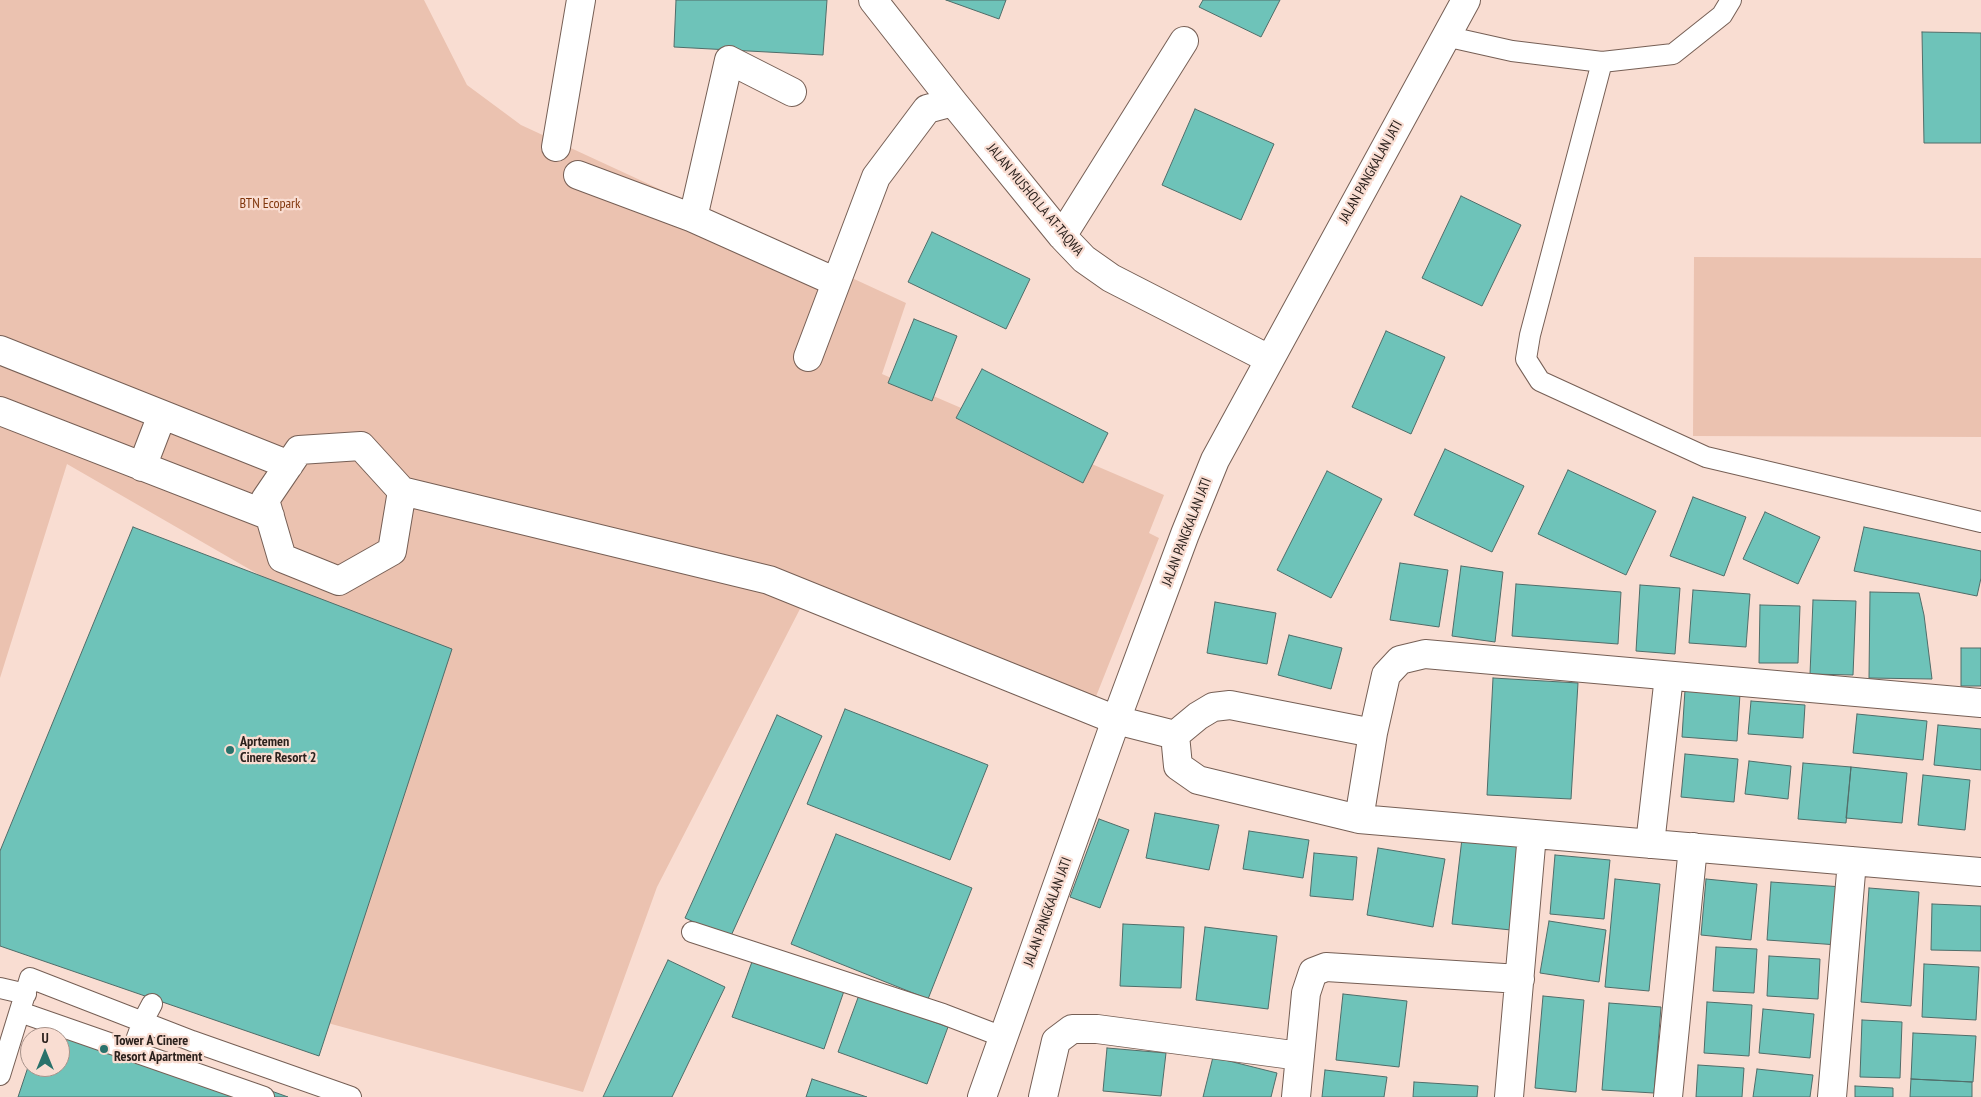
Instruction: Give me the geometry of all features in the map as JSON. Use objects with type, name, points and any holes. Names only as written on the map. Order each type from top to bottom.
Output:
[{"type":"street","points":[[556,147],[581,0]]},
{"type":"street","name":"JALAN MUSHOLLA AT-TAQWA","points":[[873,0],[1062,236],[1084,259],[1111,278],[1269,359]]},
{"type":"street","name":"JALAN PANGKALAN JATI","points":[[982,1097],[1116,720],[1185,534],[1215,460],[1466,0]]},
{"type":"street","points":[[1062,236],[1184,40]]},
{"type":"street","points":[[693,218],[729,60],[792,92]]},
{"type":"street","points":[[808,357],[876,177],[927,110],[953,102]]},
{"type":"street","points":[[578,174],[693,218],[836,282]]},
{"type":"street","points":[[0,350],[289,465]]},
{"type":"street","points":[[0,411],[270,516]]},
{"type":"street","points":[[142,467],[162,415]]},
{"type":"street","points":[[402,491],[392,551],[339,581],[282,558],[265,500],[289,465],[300,450],[361,446],[402,491],[769,580],[1116,720],[1175,735]]},
{"type":"street","points":[[1359,819],[1373,733],[1386,675],[1400,660],[1425,654],[1981,703]]},
{"type":"street","points":[[1650,844],[1669,676]]},
{"type":"street","points":[[1175,735],[1198,716],[1213,707],[1230,705],[1373,733]]},
{"type":"street","points":[[1175,735],[1178,766],[1198,780],[1359,819],[1981,872]]},
{"type":"street","points":[[1509,1097],[1532,834]]},
{"type":"street","points":[[1668,1097],[1693,847]]},
{"type":"street","points":[[1832,1097],[1852,861]]},
{"type":"street","points":[[1296,1097],[1306,993],[1313,972],[1326,967],[1520,979]]},
{"type":"street","points":[[1043,1097],[1056,1040],[1072,1029],[1097,1029],[1300,1056]]},
{"type":"lane","points":[[1445,36],[1512,51],[1602,62],[1673,54],[1722,15],[1731,0]]},
{"type":"lane","points":[[1602,62],[1530,335],[1526,359],[1540,381],[1706,457],[1981,522]]},
{"type":"lane","points":[[692,932],[934,1011],[1003,1037]]},
{"type":"lane","points":[[0,988],[25,995],[148,1013],[201,1044],[347,1096]]},
{"type":"lane","points":[[25,995],[132,1051],[264,1097]]},
{"type":"lane","points":[[0,1075],[25,995]]},
{"type":"lane","points":[[132,1051],[148,1013]]},
{"type":"green space","name":"BTN Ecopark","points":[[0,0],[424,0],[467,85],[521,125],[906,303],[882,374],[1164,495],[1149,533],[1159,538],[1095,699],[801,607],[657,887],[583,1092],[213,992],[334,618],[67,464],[0,678]]},
{"type":"green space","points":[[1694,257],[1981,258],[1981,437],[1693,436]]},
{"type":"building","points":[[676,0],[827,0],[823,55],[674,47]]},
{"type":"building","points":[[946,0],[1006,0],[999,19]]},
{"type":"building","points":[[1203,0],[1280,0],[1261,37],[1199,7]]},
{"type":"building","points":[[1922,32],[1981,33],[1981,143],[1924,143]]},
{"type":"building","points":[[1195,109],[1274,144],[1241,220],[1162,185]]},
{"type":"building","points":[[1461,196],[1521,225],[1482,306],[1422,278]]},
{"type":"building","points":[[932,232],[1030,279],[1006,329],[908,282]]},
{"type":"building","points":[[914,319],[957,336],[932,401],[888,383]]},
{"type":"building","points":[[1386,331],[1445,357],[1411,434],[1352,407]]},
{"type":"building","points":[[982,369],[1108,433],[1083,483],[956,418]]},
{"type":"building","points":[[1445,449],[1524,486],[1492,552],[1414,515]]},
{"type":"building","points":[[1568,470],[1656,511],[1626,575],[1538,534]]},
{"type":"building","points":[[1327,471],[1382,499],[1331,598],[1277,570]]},
{"type":"building","points":[[1693,497],[1746,517],[1724,576],[1670,556]]},
{"type":"building","points":[[1765,512],[1820,537],[1798,584],[1743,559]]},
{"type":"building","name":"Aprtemen Cinere Resort 2","points":[[133,527],[452,649],[319,1056],[0,946],[0,851]]},
{"type":"building","points":[[1864,527],[1981,551],[1981,578],[1977,596],[1854,571]]},
{"type":"building","points":[[1400,563],[1448,570],[1439,627],[1390,620]]},
{"type":"building","points":[[1461,566],[1503,572],[1495,642],[1452,636]]},
{"type":"building","points":[[1516,584],[1621,592],[1618,644],[1512,636]]},
{"type":"building","points":[[1640,585],[1680,588],[1675,654],[1636,651]]},
{"type":"building","points":[[1693,590],[1750,594],[1746,647],[1689,643]]},
{"type":"building","points":[[1870,592],[1919,593],[1924,615],[1932,679],[1869,678]]},
{"type":"building","points":[[1813,600],[1856,601],[1853,675],[1810,674]]},
{"type":"building","points":[[1215,602],[1276,613],[1267,664],[1207,653]]},
{"type":"building","points":[[1760,605],[1800,606],[1798,663],[1759,663]]},
{"type":"building","points":[[1289,635],[1342,648],[1331,689],[1278,675]]},
{"type":"building","points":[[1961,648],[1981,648],[1981,686],[1961,686]]},
{"type":"building","points":[[1493,678],[1578,683],[1571,799],[1487,795]]},
{"type":"building","points":[[1685,690],[1740,694],[1737,741],[1682,737]]},
{"type":"building","points":[[1751,701],[1805,705],[1803,738],[1748,734]]},
{"type":"building","points":[[845,709],[988,765],[950,860],[807,804]]},
{"type":"building","points":[[1857,714],[1927,721],[1923,760],[1853,753]]},
{"type":"building","points":[[777,715],[822,736],[730,938],[685,918]]},
{"type":"building","points":[[1938,725],[1981,729],[1981,770],[1934,765]]},
{"type":"building","points":[[1685,754],[1738,759],[1734,802],[1681,797]]},
{"type":"building","points":[[1749,761],[1791,766],[1788,799],[1745,794]]},
{"type":"building","points":[[1803,763],[1851,767],[1846,823],[1798,819]]},
{"type":"building","points":[[1851,767],[1907,773],[1902,823],[1846,818]]},
{"type":"building","points":[[1923,775],[1970,780],[1965,830],[1918,825]]},
{"type":"building","points":[[1155,813],[1219,825],[1209,870],[1146,858]]},
{"type":"building","points":[[1099,819],[1129,830],[1100,908],[1070,897]]},
{"type":"building","points":[[1463,830],[1521,837],[1511,930],[1452,924]]},
{"type":"building","points":[[1249,831],[1309,840],[1303,878],[1243,869]]},
{"type":"building","points":[[836,834],[972,888],[928,999],[791,944]]},
{"type":"building","points":[[1378,848],[1445,859],[1433,927],[1367,915]]},
{"type":"building","points":[[1314,853],[1357,857],[1353,900],[1310,896]]},
{"type":"building","points":[[1555,855],[1610,860],[1604,919],[1550,914]]},
{"type":"building","points":[[1615,879],[1660,884],[1649,991],[1605,987]]},
{"type":"building","points":[[1706,879],[1757,884],[1751,940],[1701,935]]},
{"type":"building","points":[[1771,882],[1843,887],[1838,945],[1767,940]]},
{"type":"building","points":[[1869,888],[1919,892],[1911,1006],[1861,1002]]},
{"type":"building","points":[[1932,904],[1981,906],[1981,951],[1931,950]]},
{"type":"building","points":[[1549,921],[1606,930],[1599,982],[1540,973]]},
{"type":"building","points":[[1123,924],[1184,927],[1181,988],[1120,986]]},
{"type":"building","points":[[1205,927],[1277,936],[1268,1009],[1196,1000]]},
{"type":"building","points":[[1716,947],[1757,949],[1754,993],[1713,991]]},
{"type":"building","points":[[1769,956],[1820,959],[1818,999],[1767,996]]},
{"type":"building","points":[[753,959],[844,991],[824,1049],[732,1017]]},
{"type":"building","points":[[668,960],[725,987],[672,1097],[603,1097]]},
{"type":"building","points":[[1924,964],[1979,967],[1976,1020],[1922,1017]]},
{"type":"building","points":[[1343,994],[1407,1001],[1399,1067],[1336,1060]]},
{"type":"building","points":[[859,995],[948,1027],[927,1084],[838,1052]]},
{"type":"building","points":[[1543,996],[1584,1000],[1576,1092],[1535,1088]]},
{"type":"building","points":[[1707,1002],[1752,1005],[1749,1056],[1704,1053]]},
{"type":"building","points":[[1609,1003],[1661,1007],[1654,1093],[1602,1090]]},
{"type":"building","points":[[1763,1009],[1814,1014],[1810,1058],[1759,1053]]},
{"type":"building","name":"Tower A Cinere Resort Apartment","points":[[45,1014],[288,1097],[18,1097],[25,1077],[70,1077],[70,1027],[41,1027]]},
{"type":"building","points":[[1862,1020],[1902,1022],[1900,1078],[1860,1077]]},
{"type":"building","points":[[1913,1033],[1976,1036],[1973,1082],[1911,1079]]},
{"type":"building","points":[[1107,1048],[1166,1053],[1161,1096],[1103,1091]]},
{"type":"building","points":[[1213,1057],[1277,1073],[1271,1097],[1203,1097]]},
{"type":"building","points":[[1698,1065],[1744,1068],[1742,1097],[1696,1097]]},
{"type":"building","points":[[1757,1069],[1813,1075],[1810,1097],[1753,1097]]},
{"type":"building","points":[[1325,1070],[1387,1077],[1384,1097],[1322,1097]]},
{"type":"building","points":[[812,1079],[867,1097],[806,1097]]},
{"type":"building","points":[[1911,1079],[1972,1082],[1972,1097],[1910,1097]]},
{"type":"building","points":[[1414,1082],[1478,1086],[1477,1097],[1413,1097]]},
{"type":"building","points":[[1855,1086],[1893,1088],[1893,1097],[1855,1097]]},
{"type":"place","name":"Aprtemen Cinere Resort 2","points":[[230,750]]},
{"type":"place","name":"Tower A Cinere Resort Apartment","points":[[104,1049]]}]
